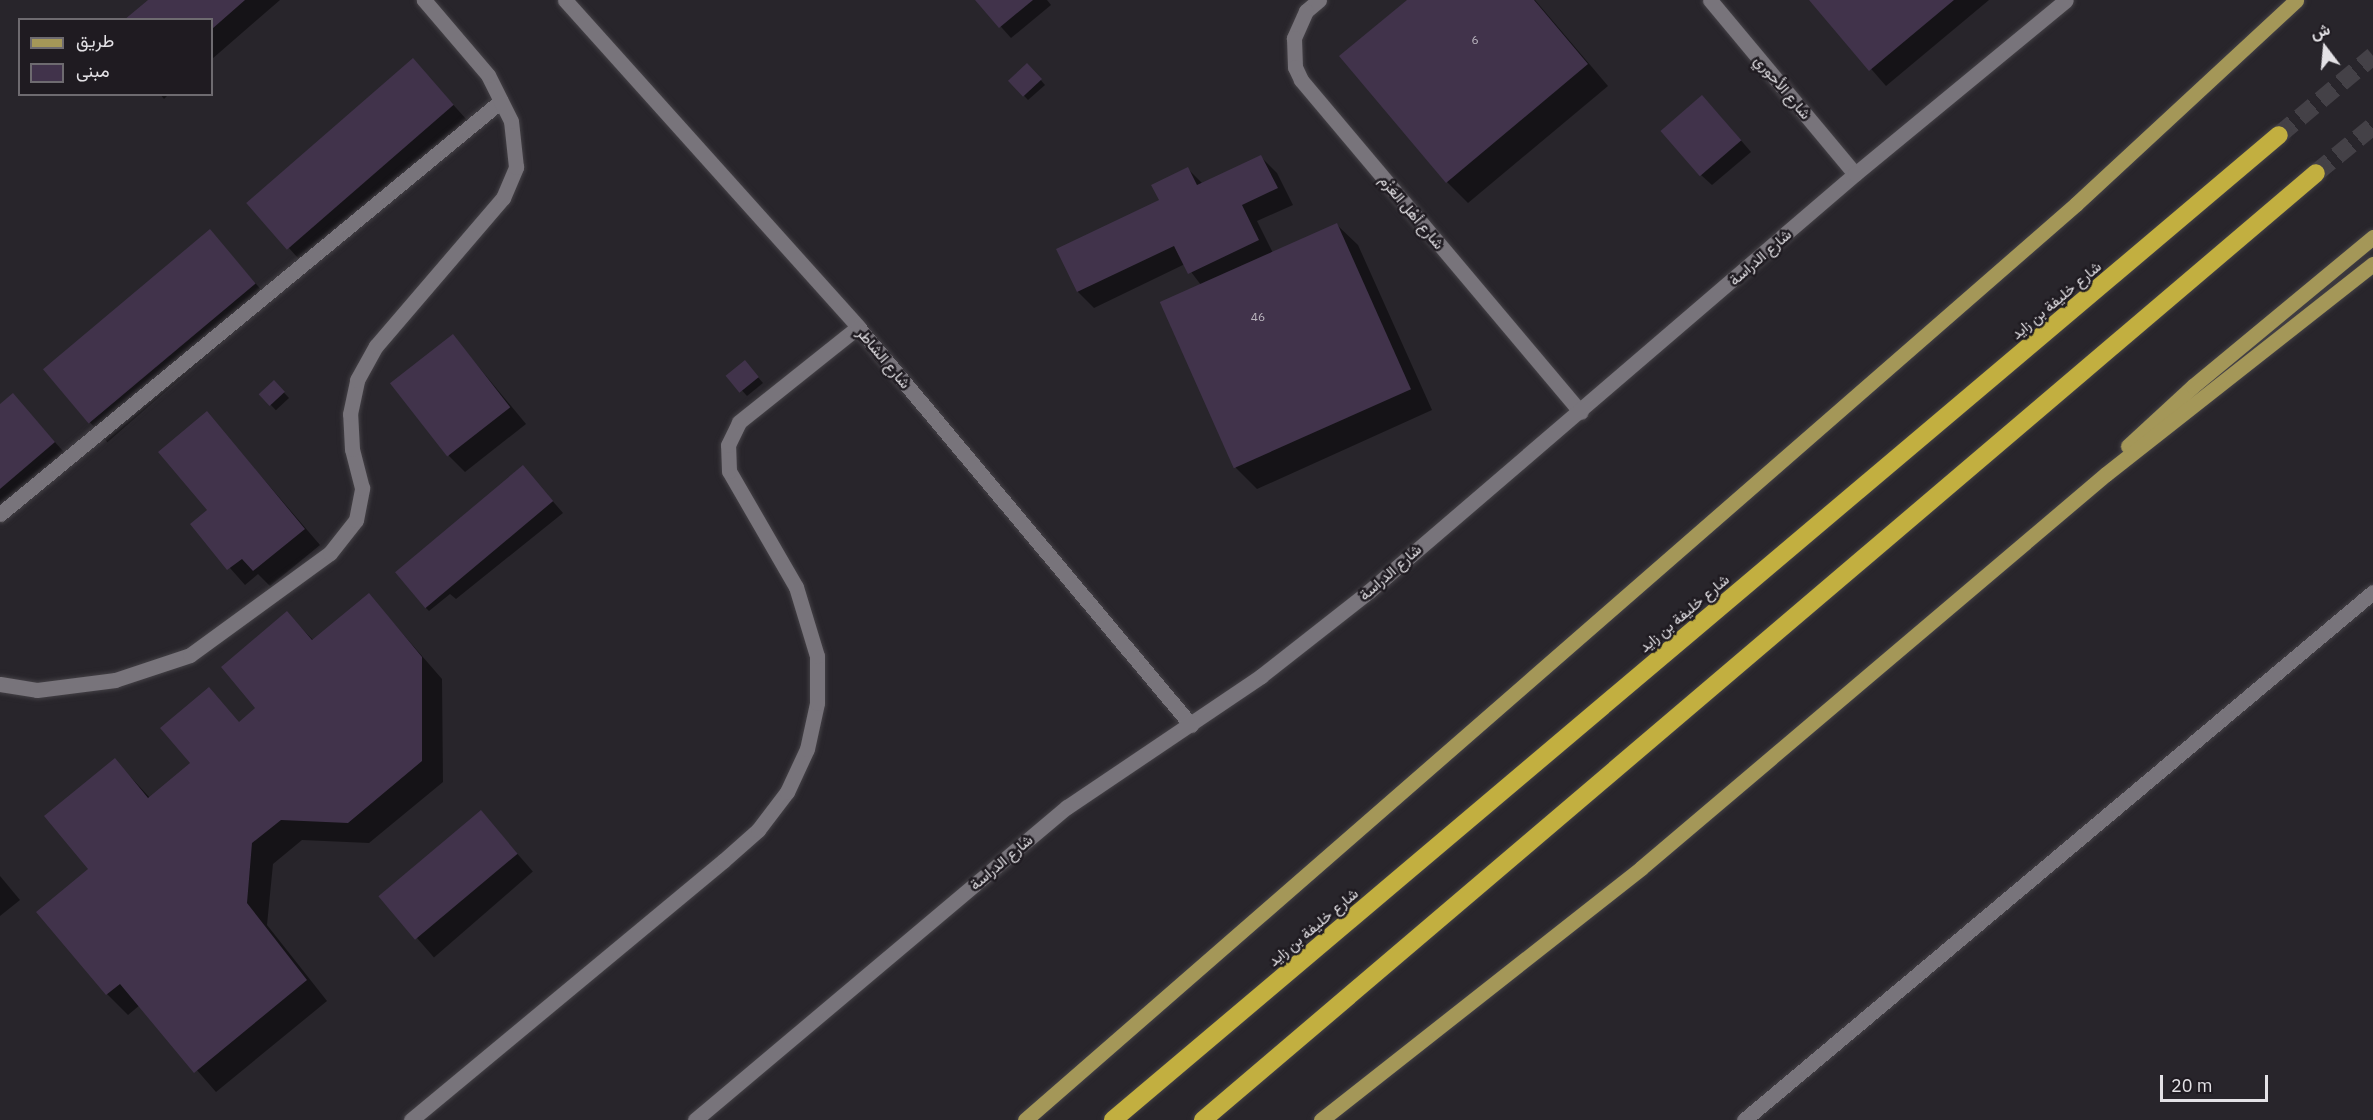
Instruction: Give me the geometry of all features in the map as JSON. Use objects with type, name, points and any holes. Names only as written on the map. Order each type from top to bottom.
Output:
[{"type":"highway","name":"شارع خليفة بن زايد","points":[[1113,1120],[2279,135]]},
{"type":"highway","points":[[1203,1120],[2316,173]]},
{"type":"main road","points":[[1024,1120],[2067,212],[2296,0]]},
{"type":"main road","points":[[2106,474],[2153,421],[2373,237]]},
{"type":"main road","points":[[1322,1120],[1641,868],[2106,474],[2373,264]]},
{"type":"street","points":[[0,684],[37,690],[115,680],[190,655],[330,553],[356,520],[362,488],[352,449],[350,414],[357,380],[383,337],[503,198],[516,167],[511,121],[488,75],[424,0]]},
{"type":"street","name":"شارع الشاطر","points":[[566,0],[858,327],[1191,725]]},
{"type":"street","name":"شارع أهْل العَزْم","points":[[1319,0],[1306,11],[1294,38],[1294,60],[1301,80],[1581,412]]},
{"type":"street","name":"شارع الأحوري","points":[[1710,0],[1855,174]]},
{"type":"street","name":"شارع الدراسة","points":[[695,1120],[1067,807],[1132,760],[1191,725],[1291,654],[1581,412],[1855,174],[2066,0]]},
{"type":"street","points":[[0,514],[501,101]]},
{"type":"street","points":[[411,1120],[732,854],[758,830],[787,792],[807,749],[817,703],[818,656],[795,587],[766,529],[729,471],[728,445],[739,422],[858,327]]},
{"type":"street","points":[[1744,1120],[2373,592]]},
{"type":"building","points":[[148,0],[245,0],[213,28],[213,18],[126,18]]},
{"type":"building","points":[[975,0],[1033,0],[999,28]]},
{"type":"building","points":[[1407,0],[1534,0],[1588,64],[1446,183],[1339,56]]},
{"type":"building","points":[[1809,0],[1954,0],[1869,71]]},
{"type":"building","points":[[413,58],[454,105],[287,250],[246,203]]},
{"type":"building","points":[[1027,63],[1042,79],[1023,97],[1008,81]]},
{"type":"building","points":[[1702,95],[1741,140],[1700,176],[1660,131]]},
{"type":"building","points":[[1261,155],[1278,188],[1242,205],[1259,240],[1188,274],[1174,246],[1077,292],[1056,249],[1159,200],[1151,185],[1188,167],[1197,185]]},
{"type":"building","points":[[1337,223],[1411,389],[1234,468],[1160,302]]},
{"type":"building","points":[[210,229],[256,283],[89,424],[43,369]]},
{"type":"building","points":[[453,334],[510,407],[447,457],[390,383]]},
{"type":"building","points":[[745,360],[759,377],[739,393],[726,376]]},
{"type":"building","points":[[274,380],[285,392],[270,406],[259,394]]},
{"type":"building","points":[[13,393],[55,442],[0,489],[0,404]]},
{"type":"building","points":[[207,411],[305,529],[253,571],[242,559],[227,570],[190,524],[207,510],[158,452]]},
{"type":"building","points":[[523,465],[553,501],[425,608],[395,572]]},
{"type":"building","points":[[369,593],[422,657],[422,761],[348,823],[281,820],[252,843],[247,903],[307,980],[194,1073],[120,984],[106,995],[36,912],[88,869],[44,816],[115,758],[148,798],[190,763],[160,728],[209,687],[239,722],[255,708],[221,667],[287,611],[312,640]]},
{"type":"building","points":[[481,810],[518,854],[415,940],[378,896]]},
{"type":"tunnel","points":[[2279,135],[2373,56]]},
{"type":"tunnel","points":[[2316,173],[2373,126]]}]
